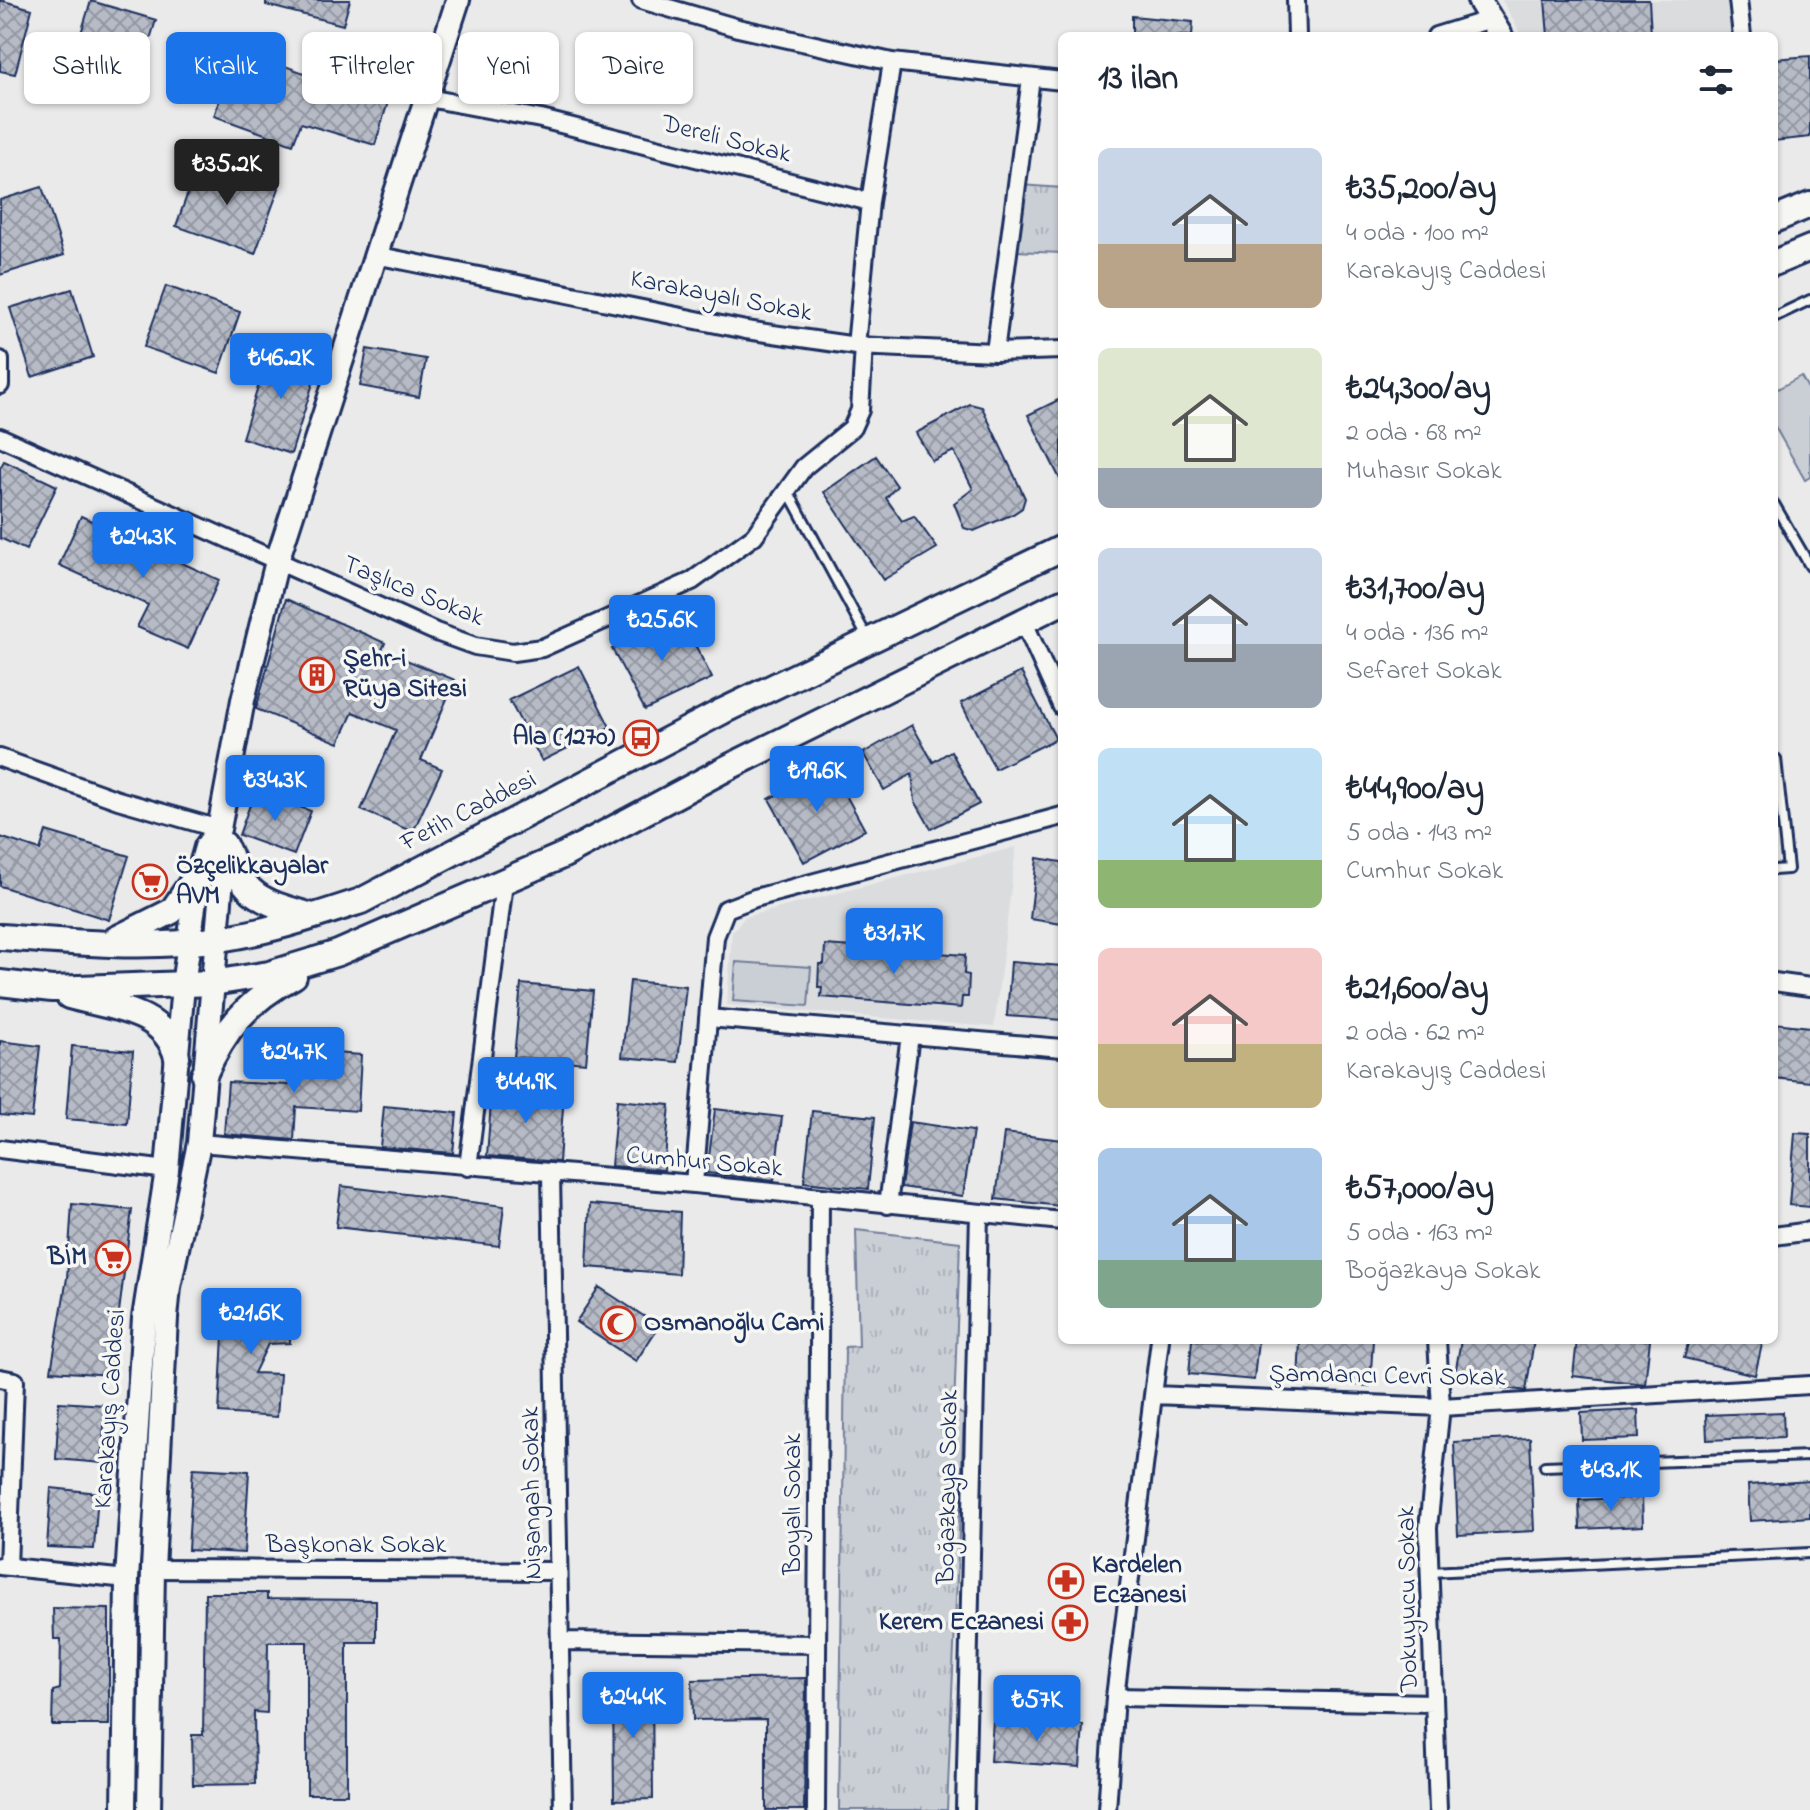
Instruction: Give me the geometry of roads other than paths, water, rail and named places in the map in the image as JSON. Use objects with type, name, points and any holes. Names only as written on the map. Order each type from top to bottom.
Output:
[{"type":"main road","name":"Karakayış Caddesi","points":[[442,52],[458,0]]},
{"type":"main road","name":"Karakayış Caddesi","points":[[149,1810],[153,1569],[169,1287],[199,1143],[218,940],[223,839],[243,700],[277,561],[426,104]]},
{"type":"main road","points":[[1778,218],[1810,205]]},
{"type":"main road","points":[[1778,261],[1810,248]]},
{"type":"main road","name":"Fetih Caddesi","points":[[0,937],[102,944],[218,940],[314,917],[361,901],[723,711],[1058,550]]},
{"type":"main road","points":[[0,983],[52,989],[213,983],[269,974],[338,953],[504,883],[1058,604]]},
{"type":"main road","name":"Karakayış Caddesi","points":[[124,1810],[127,1579],[144,1318],[167,1170],[183,985],[199,872],[206,847],[223,839]]},
{"type":"main road","points":[[223,839],[239,879],[250,892],[272,904],[314,917]]},
{"type":"main road","points":[[102,944],[147,926],[172,911],[199,872]]},
{"type":"main road","points":[[204,1075],[218,1042],[249,1006],[338,953]]},
{"type":"main road","points":[[52,989],[154,1021],[168,1035],[177,1057]]},
{"type":"street","points":[[641,0],[738,28],[892,62],[1058,81]]},
{"type":"street","points":[[1296,0],[1297,32]]},
{"type":"street","points":[[1738,0],[1742,32]]},
{"type":"street","points":[[1448,32],[1490,18]]},
{"type":"street","name":"Taşlıca Sokak","points":[[0,437],[436,632],[475,646],[513,652],[542,648],[692,581],[754,536],[804,467],[844,438],[857,420],[870,202],[892,62]]},
{"type":"street","points":[[995,352],[1031,78]]},
{"type":"street","name":"Dereli Sokak","points":[[442,101],[541,119],[870,202]]},
{"type":"street","name":"Karakayalı Sokak","points":[[375,255],[746,330],[860,346],[995,352],[1058,350]]},
{"type":"street","points":[[0,360],[0,385]]},
{"type":"street","points":[[1023,620],[1058,698]]},
{"type":"street","points":[[0,758],[223,839]]},
{"type":"street","points":[[694,1184],[715,937],[726,909],[755,898],[1058,817]]},
{"type":"street","points":[[468,1167],[504,883]]},
{"type":"street","points":[[1778,983],[1810,987]]},
{"type":"street","points":[[708,1018],[1058,1048]]},
{"type":"street","points":[[888,1205],[910,1035]]},
{"type":"street","name":"Cumhur Sokak","points":[[199,1143],[551,1175],[694,1184],[1058,1221]]},
{"type":"street","points":[[0,1149],[167,1170]]},
{"type":"street","name":"Nişangah Sokak","points":[[551,1175],[563,1810]]},
{"type":"street","name":"Boyalı Sokak","points":[[816,1810],[820,1199]]},
{"type":"street","name":"Boğazkaya Sokak","points":[[965,1810],[979,1213]]},
{"type":"street","points":[[1778,1235],[1810,1231]]},
{"type":"street","points":[[1107,1810],[1115,1697],[1160,1344]]},
{"type":"street","name":"Dokuyucu Sokak","points":[[1437,1344],[1441,1407],[1428,1528],[1438,1810]]},
{"type":"street","points":[[0,1378],[15,1381],[4,1566],[127,1579]]},
{"type":"street","name":"Şamdancı Cevri Sokak","points":[[1154,1395],[1441,1407],[1810,1385]]},
{"type":"street","name":"Başkonak Sokak","points":[[153,1569],[558,1571]]},
{"type":"street","points":[[560,1641],[817,1644]]},
{"type":"street","points":[[1115,1697],[1434,1703]]},
{"type":"lane","points":[[1778,315],[1810,300]]},
{"type":"lane","points":[[788,490],[870,642]]},
{"type":"lane","points":[[1778,511],[1810,566]]},
{"type":"lane","points":[[1778,777],[1788,869],[1778,870]]},
{"type":"lane","points":[[1545,1466],[1810,1456]]},
{"type":"lane","points":[[1430,1572],[1810,1553]]},
{"type":"place","name":"Şehr-i Rüya Sitesi","points":[[317,675]]},
{"type":"place","name":"Ala (1270)","points":[[641,738]]},
{"type":"place","name":"Özçelikkayalar AVM","points":[[150,882]]},
{"type":"place","name":"BİM","points":[[113,1258]]},
{"type":"place","name":"Osmanoğlu Cami","points":[[618,1324]]},
{"type":"place","name":"Kardelen Eczanesi","points":[[1066,1581]]},
{"type":"place","name":"Kerem Eczanesi","points":[[1070,1623]]}]
